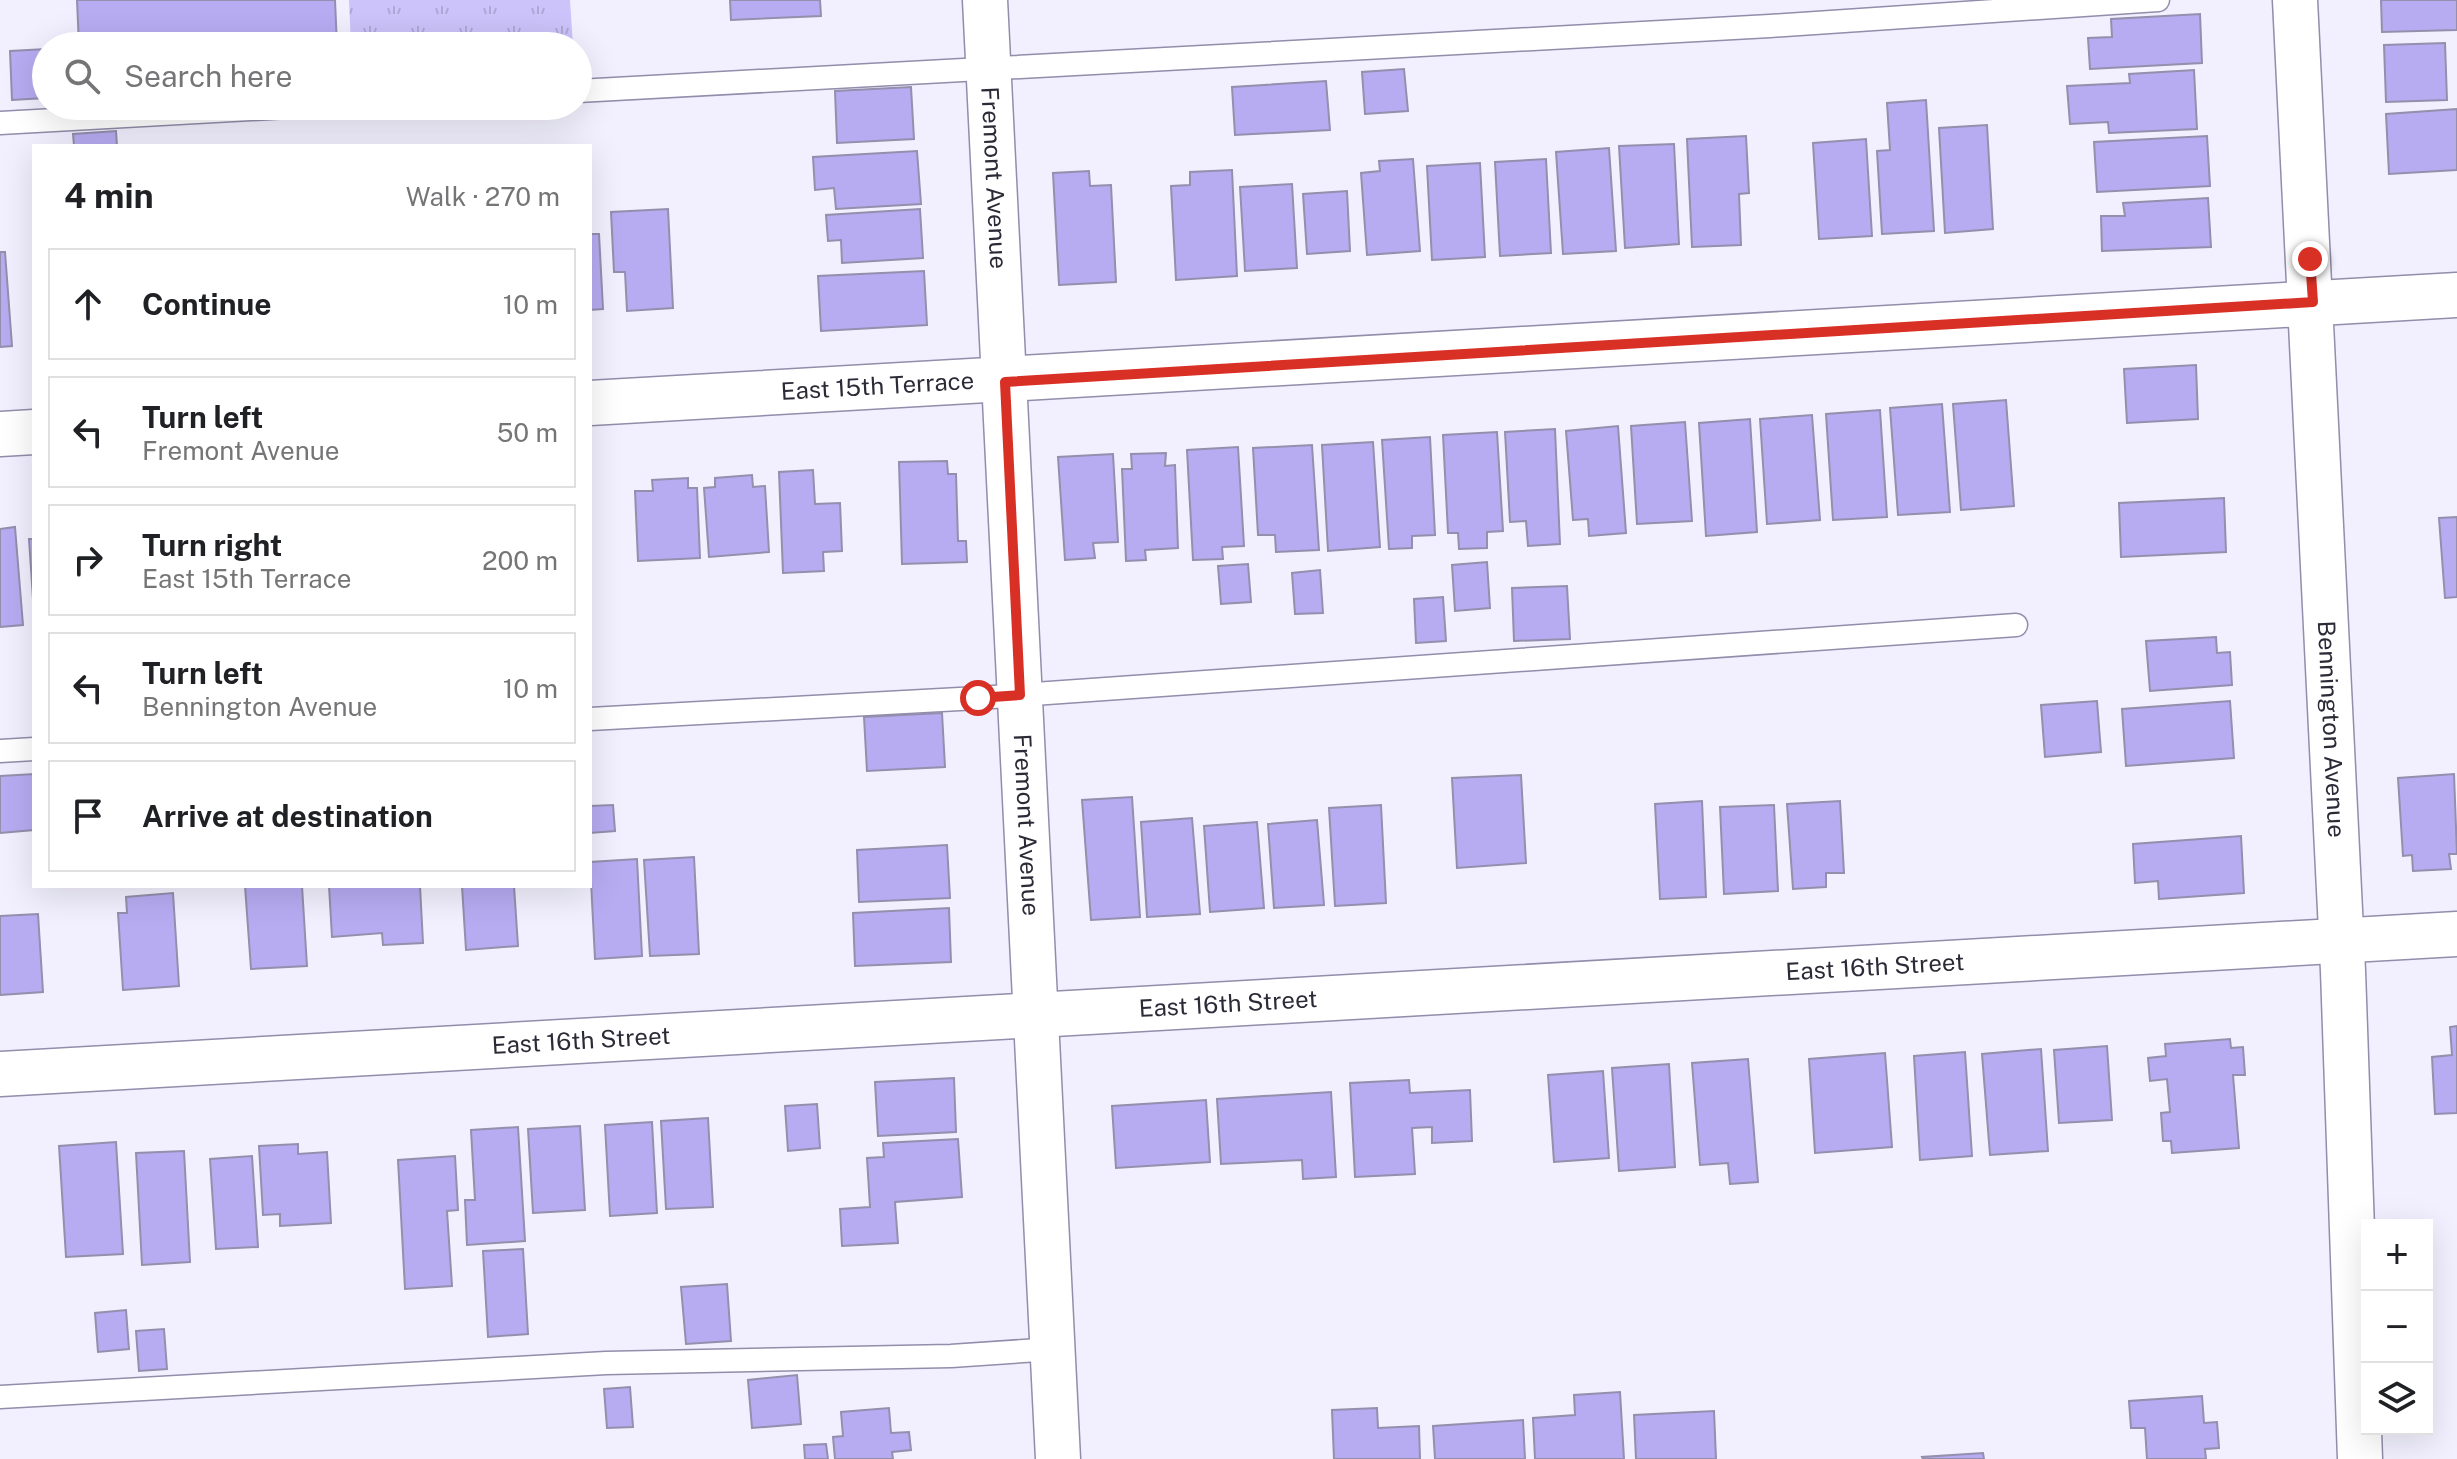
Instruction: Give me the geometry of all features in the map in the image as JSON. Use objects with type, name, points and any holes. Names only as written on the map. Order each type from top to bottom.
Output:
[{"type":"street","name":"Fremont Avenue","points":[[985,0],[1058,1459]]},
{"type":"street","name":"Bennington Avenue","points":[[2295,0],[2313,302],[2342,939],[2360,1459]]},
{"type":"street","name":"East 15th Terrace","points":[[592,403],[1005,382],[2457,295]]},
{"type":"street","points":[[0,434],[32,432]]},
{"type":"street","name":"East 16th Street","points":[[0,1074],[2457,934]]},
{"type":"lane","points":[[592,90],[1770,26],[2158,0]]},
{"type":"lane","points":[[0,123],[54,120]]},
{"type":"lane","points":[[592,719],[1020,695],[2016,625]]},
{"type":"lane","points":[[0,751],[32,749]]},
{"type":"lane","points":[[0,1397],[606,1363],[951,1356],[1053,1349]]},
{"type":"green space","points":[[349,0],[570,0],[572,32],[350,32]]},
{"type":"building","points":[[77,0],[335,0],[336,32],[78,32]]},
{"type":"building","points":[[730,0],[820,0],[821,16],[731,20]]},
{"type":"building","points":[[2381,0],[2457,0],[2457,30],[2382,32]]},
{"type":"building","points":[[2200,14],[2202,63],[2090,69],[2088,38],[2112,37],[2111,19]]},
{"type":"building","points":[[2445,43],[2447,100],[2386,102],[2384,45]]},
{"type":"building","points":[[32,50],[32,99],[12,100],[10,51]]},
{"type":"building","points":[[1404,69],[1408,111],[1365,114],[1362,72]]},
{"type":"building","points":[[2194,70],[2197,129],[2109,133],[2108,122],[2070,124],[2067,86],[2130,83],[2129,74]]},
{"type":"building","points":[[1326,81],[1330,130],[1235,135],[1232,87]]},
{"type":"building","points":[[911,87],[914,139],[837,143],[835,91]]},
{"type":"building","points":[[1926,100],[1934,231],[1882,234],[1877,151],[1890,150],[1887,103]]},
{"type":"building","points":[[2457,109],[2457,170],[2389,174],[2386,114]]},
{"type":"building","points":[[1987,125],[1993,229],[1945,233],[1939,128]]},
{"type":"building","points":[[116,131],[117,144],[74,144],[73,134]]},
{"type":"building","points":[[1746,136],[1749,193],[1739,194],[1741,245],[1692,247],[1687,139]]},
{"type":"building","points":[[2207,136],[2210,186],[2097,192],[2094,142]]},
{"type":"building","points":[[1866,139],[1872,236],[1819,239],[1813,143]]},
{"type":"building","points":[[1674,144],[1679,244],[1625,248],[1619,146]]},
{"type":"building","points":[[1609,148],[1616,251],[1563,254],[1556,152]]},
{"type":"building","points":[[917,151],[921,204],[836,209],[834,188],[815,190],[813,157]]},
{"type":"building","points":[[1413,159],[1420,251],[1367,255],[1361,173],[1380,171],[1379,161]]},
{"type":"building","points":[[1546,159],[1551,253],[1500,256],[1495,162]]},
{"type":"building","points":[[1480,163],[1485,257],[1432,260],[1427,166]]},
{"type":"building","points":[[1232,170],[1237,276],[1176,280],[1171,186],[1190,185],[1190,172]]},
{"type":"building","points":[[1089,171],[1090,186],[1111,185],[1116,282],[1059,285],[1053,173]]},
{"type":"building","points":[[1292,184],[1297,268],[1245,271],[1240,187]]},
{"type":"building","points":[[1347,191],[1350,251],[1307,254],[1303,194]]},
{"type":"building","points":[[2208,198],[2211,247],[2102,251],[2101,216],[2125,216],[2123,203]]},
{"type":"building","points":[[668,209],[673,308],[627,311],[625,272],[614,272],[611,212]]},
{"type":"building","points":[[920,209],[923,258],[842,263],[841,240],[828,241],[826,215]]},
{"type":"building","points":[[592,234],[599,234],[603,309],[592,310]]},
{"type":"building","points":[[0,252],[5,252],[12,346],[0,347]]},
{"type":"building","points":[[924,271],[927,325],[821,331],[818,276]]},
{"type":"building","points":[[2196,365],[2198,419],[2127,423],[2124,369]]},
{"type":"building","points":[[2006,400],[2014,506],[1961,510],[1953,404]]},
{"type":"building","points":[[1942,404],[1950,512],[1898,515],[1890,408]]},
{"type":"building","points":[[1880,410],[1887,517],[1833,520],[1826,414]]},
{"type":"building","points":[[1812,415],[1820,520],[1767,524],[1760,419]]},
{"type":"building","points":[[1750,419],[1757,532],[1706,536],[1699,423]]},
{"type":"building","points":[[1685,422],[1692,521],[1637,524],[1631,426]]},
{"type":"building","points":[[1618,426],[1626,533],[1589,536],[1588,519],[1573,520],[1566,431]]},
{"type":"building","points":[[1555,429],[1560,544],[1528,546],[1526,521],[1510,522],[1505,432]]},
{"type":"building","points":[[1497,432],[1503,531],[1487,532],[1487,548],[1459,549],[1458,533],[1448,533],[1443,435]]},
{"type":"building","points":[[1430,437],[1435,535],[1412,536],[1412,548],[1389,549],[1382,440]]},
{"type":"building","points":[[1373,442],[1380,547],[1328,551],[1322,445]]},
{"type":"building","points":[[1312,445],[1319,550],[1276,552],[1275,535],[1258,535],[1253,448]]},
{"type":"building","points":[[1238,447],[1244,546],[1222,547],[1223,559],[1193,560],[1187,450]]},
{"type":"building","points":[[1166,453],[1165,466],[1175,465],[1178,548],[1145,550],[1146,560],[1126,561],[1122,469],[1132,469],[1131,454]]},
{"type":"building","points":[[1113,454],[1118,542],[1093,543],[1095,558],[1065,560],[1058,457]]},
{"type":"building","points":[[947,461],[948,474],[956,474],[958,541],[966,541],[967,562],[902,564],[899,462]]},
{"type":"building","points":[[813,470],[815,504],[840,503],[842,551],[823,552],[824,571],[783,573],[779,472]]},
{"type":"building","points":[[752,475],[753,487],[765,486],[769,552],[709,557],[704,488],[715,487],[715,478]]},
{"type":"building","points":[[688,478],[688,488],[697,488],[700,558],[638,561],[635,491],[653,491],[652,480]]},
{"type":"building","points":[[2224,498],[2226,552],[2121,557],[2119,503]]},
{"type":"building","points":[[2457,517],[2457,597],[2445,598],[2439,518]]},
{"type":"building","points":[[15,527],[23,625],[0,627],[0,529]]},
{"type":"building","points":[[29,539],[32,539],[32,584]]},
{"type":"building","points":[[1487,562],[1490,608],[1455,611],[1452,565]]},
{"type":"building","points":[[1248,564],[1251,602],[1221,604],[1218,566]]},
{"type":"building","points":[[1320,570],[1323,613],[1295,614],[1292,573]]},
{"type":"building","points":[[1567,586],[1570,639],[1514,641],[1512,588]]},
{"type":"building","points":[[1443,597],[1446,641],[1416,643],[1414,599]]},
{"type":"building","points":[[2216,637],[2217,653],[2230,652],[2232,685],[2150,691],[2146,641]]},
{"type":"building","points":[[2097,701],[2101,752],[2045,757],[2041,705]]},
{"type":"building","points":[[2230,701],[2234,758],[2126,766],[2122,709]]},
{"type":"building","points":[[942,713],[945,767],[867,771],[864,717]]},
{"type":"building","points":[[32,774],[32,830],[0,833],[0,776]]},
{"type":"building","points":[[2454,774],[2457,854],[2449,854],[2451,869],[2413,871],[2412,855],[2403,856],[2398,778]]},
{"type":"building","points":[[1521,775],[1526,863],[1457,868],[1452,778]]},
{"type":"building","points":[[1132,797],[1140,917],[1091,920],[1082,800]]},
{"type":"building","points":[[1702,801],[1706,897],[1660,899],[1655,804]]},
{"type":"building","points":[[1840,801],[1844,873],[1826,873],[1826,887],[1793,889],[1787,804]]},
{"type":"building","points":[[613,805],[615,831],[592,833],[592,806]]},
{"type":"building","points":[[1381,805],[1386,903],[1335,906],[1329,808]]},
{"type":"building","points":[[1774,805],[1778,891],[1724,894],[1720,807]]},
{"type":"building","points":[[1192,818],[1200,914],[1147,917],[1141,822]]},
{"type":"building","points":[[1317,820],[1324,905],[1274,908],[1268,824]]},
{"type":"building","points":[[1257,822],[1264,908],[1210,912],[1204,826]]},
{"type":"building","points":[[2241,836],[2244,893],[2159,899],[2158,881],[2135,883],[2133,844]]},
{"type":"building","points":[[947,845],[950,898],[859,902],[857,850]]},
{"type":"building","points":[[694,857],[699,954],[650,956],[644,860]]},
{"type":"building","points":[[637,859],[642,956],[595,959],[592,862]]},
{"type":"building","points":[[245,888],[302,888],[307,966],[251,969]]},
{"type":"building","points":[[329,888],[420,888],[423,943],[383,945],[382,933],[332,937]]},
{"type":"building","points":[[462,888],[514,888],[518,946],[466,950]]},
{"type":"building","points":[[173,893],[179,986],[123,990],[118,913],[127,913],[126,897]]},
{"type":"building","points":[[949,908],[951,962],[855,966],[853,913]]},
{"type":"building","points":[[38,914],[43,992],[0,995],[0,916]]},
{"type":"building","points":[[2457,1026],[2457,1113],[2435,1114],[2432,1057],[2452,1055],[2450,1027]]},
{"type":"building","points":[[2230,1039],[2231,1048],[2243,1047],[2245,1075],[2233,1075],[2239,1148],[2172,1153],[2171,1141],[2163,1141],[2161,1113],[2170,1112],[2167,1079],[2150,1081],[2148,1058],[2166,1056],[2165,1044]]},
{"type":"building","points":[[2107,1046],[2112,1120],[2059,1123],[2054,1050]]},
{"type":"building","points":[[2041,1049],[2048,1151],[1990,1155],[1982,1054]]},
{"type":"building","points":[[1965,1052],[1972,1156],[1920,1160],[1914,1056]]},
{"type":"building","points":[[1885,1053],[1892,1147],[1815,1153],[1809,1059]]},
{"type":"building","points":[[1748,1059],[1758,1182],[1730,1184],[1728,1163],[1700,1165],[1692,1063]]},
{"type":"building","points":[[1669,1064],[1675,1167],[1619,1171],[1612,1068]]},
{"type":"building","points":[[1603,1071],[1609,1158],[1554,1162],[1548,1075]]},
{"type":"building","points":[[954,1078],[956,1132],[878,1136],[875,1082]]},
{"type":"building","points":[[1409,1080],[1410,1093],[1470,1090],[1472,1141],[1432,1143],[1432,1127],[1412,1128],[1415,1174],[1355,1177],[1350,1083]]},
{"type":"building","points":[[1331,1092],[1336,1177],[1303,1179],[1302,1160],[1221,1164],[1217,1099]]},
{"type":"building","points":[[1206,1100],[1210,1162],[1116,1168],[1112,1106]]},
{"type":"building","points":[[817,1104],[820,1148],[788,1151],[785,1106]]},
{"type":"building","points":[[708,1118],[713,1207],[666,1209],[661,1121]]},
{"type":"building","points":[[652,1122],[657,1213],[610,1216],[605,1125]]},
{"type":"building","points":[[580,1126],[585,1210],[533,1213],[528,1129]]},
{"type":"building","points":[[518,1127],[525,1241],[467,1245],[465,1200],[475,1200],[471,1130]]},
{"type":"building","points":[[958,1139],[962,1197],[895,1202],[898,1243],[842,1246],[840,1209],[870,1207],[867,1158],[884,1157],[883,1143]]},
{"type":"building","points":[[116,1142],[123,1254],[66,1257],[59,1146]]},
{"type":"building","points":[[298,1144],[298,1154],[327,1152],[331,1223],[280,1226],[280,1214],[263,1215],[259,1146]]},
{"type":"building","points":[[184,1151],[190,1262],[142,1265],[136,1153]]},
{"type":"building","points":[[252,1156],[258,1247],[216,1249],[210,1159]]},
{"type":"building","points":[[455,1156],[458,1210],[447,1211],[452,1286],[405,1289],[398,1160]]},
{"type":"building","points":[[523,1249],[528,1334],[488,1337],[483,1251]]},
{"type":"building","points":[[727,1284],[731,1341],[686,1344],[681,1287]]},
{"type":"building","points":[[126,1310],[129,1349],[98,1352],[95,1313]]},
{"type":"building","points":[[164,1329],[167,1369],[139,1371],[136,1331]]},
{"type":"building","points":[[797,1375],[801,1424],[752,1428],[748,1380]]},
{"type":"building","points":[[630,1387],[633,1427],[607,1428],[604,1389]]},
{"type":"building","points":[[1620,1392],[1624,1459],[1535,1459],[1533,1418],[1575,1415],[1574,1395]]},
{"type":"building","points":[[2202,1396],[2204,1423],[2217,1422],[2219,1448],[2205,1449],[2206,1459],[2147,1459],[2145,1428],[2131,1428],[2129,1401]]},
{"type":"building","points":[[889,1408],[891,1433],[909,1432],[911,1450],[892,1452],[893,1459],[835,1459],[833,1437],[843,1436],[841,1412]]},
{"type":"building","points":[[1377,1408],[1378,1428],[1419,1426],[1420,1459],[1334,1459],[1332,1410]]},
{"type":"building","points":[[1714,1411],[1716,1459],[1636,1459],[1634,1415]]},
{"type":"building","points":[[1523,1420],[1525,1459],[1435,1459],[1433,1426]]},
{"type":"building","points":[[826,1444],[828,1459],[805,1459],[804,1445]]},
{"type":"building","points":[[1983,1453],[1984,1459],[1922,1457]]},
{"type":"route","points":[[978,698],[1020,695],[1005,382],[2313,302],[2310,259]]}]
